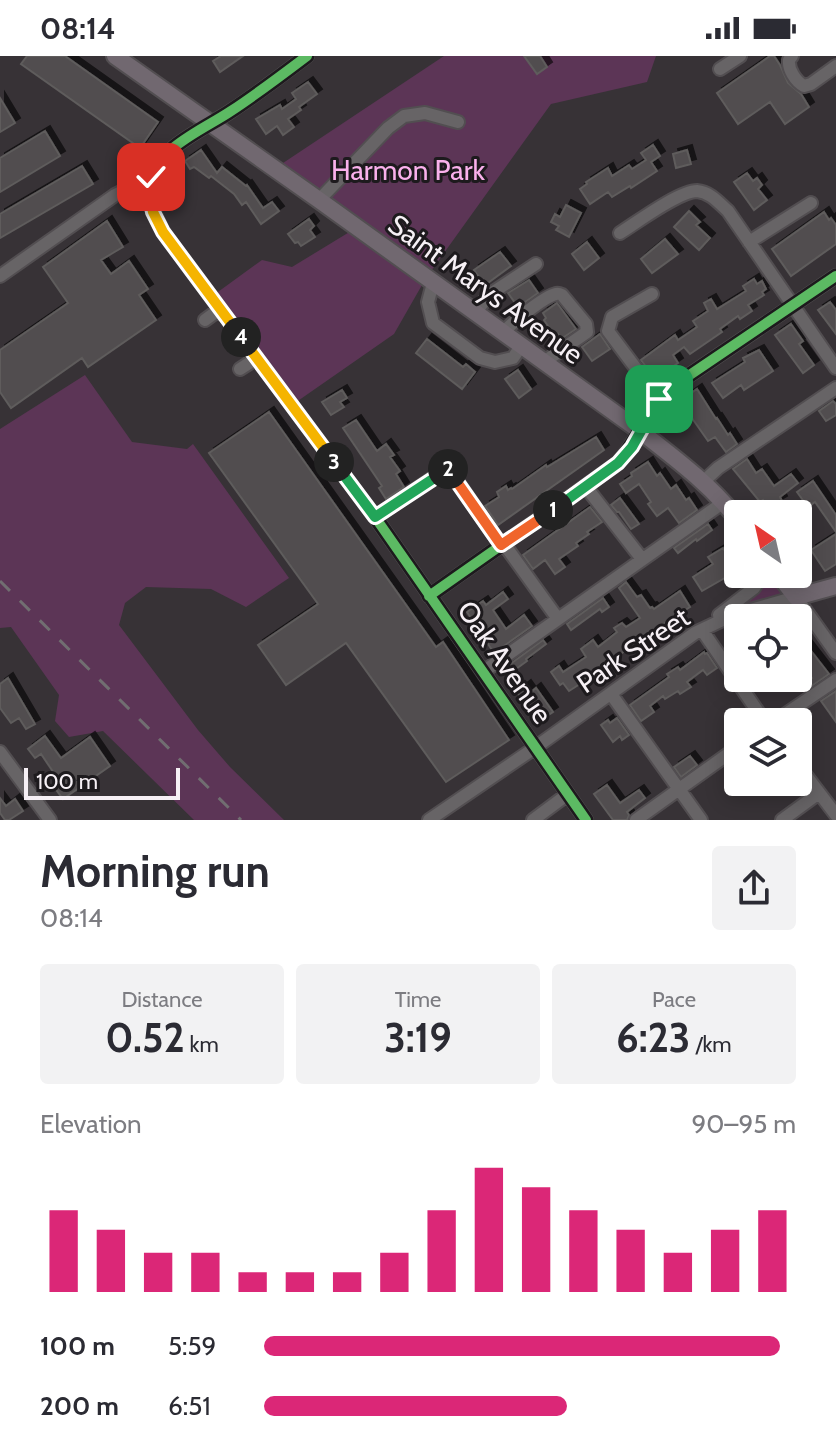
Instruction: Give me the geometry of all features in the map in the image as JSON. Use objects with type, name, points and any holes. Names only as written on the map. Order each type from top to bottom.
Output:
[{"type":"main road","name":"Saint Marys Avenue","points":[[128,59],[210,122],[640,431],[689,469],[724,502]]},
{"type":"main road","points":[[789,588],[796,597],[836,586]]},
{"type":"street","points":[[0,276],[115,195],[151,177],[170,151],[307,56]]},
{"type":"street","points":[[720,69],[740,56]]},
{"type":"street","points":[[792,56],[789,67],[804,86],[836,66]]},
{"type":"street","points":[[319,200],[388,128],[404,116],[425,113],[458,122]]},
{"type":"street","name":"Oak Avenue","points":[[151,177],[149,195],[163,232],[375,517],[586,820]]},
{"type":"street","points":[[620,233],[678,196],[696,191],[713,197],[728,211],[836,368]]},
{"type":"street","points":[[749,242],[811,203]]},
{"type":"street","points":[[475,313],[489,295],[536,264]]},
{"type":"street","points":[[429,596],[618,463],[632,447],[659,399],[669,389],[836,276]]},
{"type":"street","points":[[433,283],[428,302],[433,323],[480,358],[495,362],[513,358],[521,346]]},
{"type":"street","points":[[503,333],[509,325],[543,301],[556,294],[562,295],[586,324],[587,332],[544,362]]},
{"type":"street","points":[[652,294],[612,317],[608,331],[659,399]]},
{"type":"street","points":[[205,320],[220,309]]},
{"type":"street","points":[[240,369],[257,358]]},
{"type":"street","points":[[703,482],[718,468],[836,388]]},
{"type":"street","points":[[375,517],[448,468],[558,619]]},
{"type":"street","points":[[586,487],[642,559]]},
{"type":"street","points":[[483,672],[724,502]]},
{"type":"street","points":[[754,588],[699,632],[755,708]]},
{"type":"street","points":[[796,597],[836,653]]},
{"type":"street","name":"Park Street","points":[[429,820],[699,632],[733,615],[796,597]]},
{"type":"street","points":[[795,708],[836,680]]},
{"type":"street","points":[[611,694],[701,820]]},
{"type":"street","points":[[0,752],[50,820]]},
{"type":"street","points":[[636,820],[724,757]]},
{"type":"street","points":[[812,784],[836,815]]},
{"type":"street","points":[[782,820],[819,793]]},
{"type":"street","points":[[533,820],[568,794]]},
{"type":"green space","name":"Harmon Park","points":[[444,56],[656,56],[647,82],[551,104],[426,278],[394,334],[292,405],[211,297],[262,260],[292,267],[356,228],[274,169]]},
{"type":"green space","points":[[85,375],[132,442],[187,449],[193,444],[289,578],[246,607],[211,589],[146,587],[125,603],[119,625],[198,730],[230,767],[284,820],[194,820],[103,731],[69,737],[55,721],[59,695],[11,627],[0,628],[0,429]]},
{"type":"green space","points":[[753,588],[789,588],[796,597],[772,604],[741,604]]},
{"type":"building","points":[[27,56],[65,56],[158,122],[140,148],[21,64]]},
{"type":"building","points":[[221,56],[243,56],[220,72],[213,61]]},
{"type":"building","points":[[524,56],[540,56],[547,67],[537,74]]},
{"type":"building","points":[[774,56],[788,83],[801,94],[809,107],[785,124],[770,102],[738,124],[717,93]]},
{"type":"building","points":[[308,82],[317,94],[288,119],[294,127],[283,135],[277,126],[266,134],[256,119],[280,105],[282,109],[296,99],[292,93]]},
{"type":"building","points":[[0,98],[15,123],[0,132]]},
{"type":"building","points":[[45,131],[60,156],[0,192],[0,158]]},
{"type":"building","points":[[653,145],[660,156],[651,162],[657,171],[631,188],[612,197],[608,192],[590,204],[580,189],[586,182],[608,168],[612,176],[629,165],[632,169],[646,160],[641,153]]},
{"type":"building","points":[[201,150],[217,173],[222,167],[247,185],[263,208],[272,202],[279,211],[261,224],[246,202],[242,205],[234,194],[211,176],[209,178],[194,167],[190,169],[185,161]]},
{"type":"building","points":[[687,150],[691,164],[676,168],[673,154]]},
{"type":"building","points":[[82,166],[93,184],[0,238],[0,214]]},
{"type":"building","points":[[747,173],[753,181],[757,178],[762,185],[758,189],[767,200],[754,210],[734,182]]},
{"type":"building","points":[[566,205],[581,213],[569,237],[556,230],[559,226],[551,222],[555,214],[560,217]]},
{"type":"building","points":[[689,211],[700,222],[696,225],[710,238],[699,250],[674,227]]},
{"type":"building","points":[[824,212],[836,225],[836,244],[791,276],[772,249]]},
{"type":"building","points":[[309,219],[314,226],[310,230],[315,237],[301,246],[288,234]]},
{"type":"building","points":[[107,221],[123,247],[101,260],[111,274],[129,261],[148,289],[139,295],[156,320],[88,367],[82,358],[11,408],[0,392],[0,350],[68,303],[43,267]]},
{"type":"building","points":[[665,239],[678,254],[652,273],[641,259]]},
{"type":"building","points":[[587,242],[599,258],[584,270],[572,254]]},
{"type":"building","points":[[500,252],[511,266],[485,285],[474,270]]},
{"type":"building","points":[[754,279],[757,284],[762,281],[766,289],[762,292],[764,295],[748,305],[752,311],[740,319],[738,316],[720,329],[722,332],[690,354],[684,347],[673,355],[678,363],[655,379],[641,360],[675,335],[678,340],[697,327],[693,321],[708,311],[704,303],[711,299],[717,309],[746,291],[743,286]]},
{"type":"building","points":[[529,280],[538,293],[518,307],[508,293]]},
{"type":"building","points":[[830,302],[836,310],[836,334],[818,310]]},
{"type":"building","points":[[557,303],[576,329],[561,339],[558,334],[555,336],[543,313]]},
{"type":"building","points":[[791,324],[803,341],[799,344],[814,365],[803,373],[775,335]]},
{"type":"building","points":[[600,334],[610,349],[592,361],[582,347]]},
{"type":"building","points":[[427,339],[463,367],[466,364],[475,372],[462,389],[416,353]]},
{"type":"building","points":[[759,350],[773,371],[744,390],[741,385],[723,398],[712,383],[745,362],[743,358]]},
{"type":"building","points":[[518,370],[531,389],[519,398],[505,379]]},
{"type":"building","points":[[697,389],[737,444],[726,452],[715,437],[708,441],[680,401]]},
{"type":"building","points":[[342,390],[347,398],[340,402],[344,407],[331,415],[322,402]]},
{"type":"building","points":[[833,401],[836,415],[826,421],[819,411]]},
{"type":"building","points":[[269,412],[436,647],[443,642],[509,740],[446,782],[346,643],[286,685],[258,645],[318,604],[209,453]]},
{"type":"building","points":[[356,420],[377,451],[386,444],[394,455],[390,457],[400,471],[396,474],[404,487],[386,499],[379,488],[382,486],[343,428]]},
{"type":"building","points":[[596,437],[604,450],[498,525],[485,506],[499,497],[497,492],[506,486],[508,490],[512,489],[546,465]]},
{"type":"building","points":[[747,459],[756,473],[762,469],[774,486],[791,474],[798,483],[780,497],[782,500],[758,500],[733,469]]},
{"type":"building","points":[[648,462],[657,476],[660,473],[671,489],[676,485],[697,510],[679,523],[668,508],[657,516],[639,484],[626,493],[620,484]]},
{"type":"building","points":[[813,481],[836,515],[836,532],[815,502],[812,504],[812,500],[803,500],[797,492]]},
{"type":"building","points":[[620,498],[639,524],[631,529],[611,505]]},
{"type":"building","points":[[590,507],[602,522],[576,543],[578,546],[559,559],[565,567],[555,574],[545,560],[533,569],[523,555]]},
{"type":"building","points":[[708,524],[712,530],[678,553],[674,548]]},
{"type":"building","points":[[836,534],[836,564],[825,571],[812,549]]},
{"type":"building","points":[[723,548],[724,578],[702,591],[693,577],[713,564],[708,557]]},
{"type":"building","points":[[626,582],[650,608],[654,609],[680,591],[690,607],[569,691],[563,683],[560,685],[551,672],[559,666],[563,672],[586,657],[581,649],[593,640],[598,647],[617,632],[614,628],[622,623],[626,627],[640,618],[619,588]]},
{"type":"building","points":[[503,592],[508,599],[493,610],[506,629],[524,615],[532,626],[494,653],[467,612],[483,601],[486,605]]},
{"type":"building","points":[[603,598],[609,607],[602,612],[600,609],[571,630],[567,624]]},
{"type":"building","points":[[543,640],[546,644],[513,671],[509,665]]},
{"type":"building","points":[[704,652],[717,668],[707,675],[703,670],[687,682],[691,687],[680,694],[678,691],[665,699],[663,696],[650,706],[654,712],[641,721],[630,705],[669,677],[667,674],[678,667],[680,670]]},
{"type":"building","points":[[812,652],[829,674],[812,686]]},
{"type":"building","points":[[8,678],[35,724],[26,729],[19,718],[11,723],[0,708],[0,684]]},
{"type":"building","points":[[526,685],[531,692],[536,688],[553,712],[538,722],[517,692]]},
{"type":"building","points":[[836,691],[836,722],[821,701]]},
{"type":"building","points":[[617,718],[629,735],[622,740],[620,736],[613,742],[601,725]]},
{"type":"building","points":[[45,736],[61,758],[90,737],[110,766],[63,799],[54,787],[60,782],[41,754],[35,758],[28,749]]},
{"type":"building","points":[[690,756],[697,765],[681,777],[674,767]]},
{"type":"building","points":[[607,785],[620,803],[639,790],[645,798],[627,812],[627,820],[613,820],[594,794]]},
{"type":"building","points":[[0,798],[6,806],[15,799],[23,811],[5,820],[0,813]]},
{"type":"railway","points":[[0,581],[241,820]]},
{"type":"cycle path","points":[[307,56],[164,156],[151,178],[150,199],[154,212],[163,232],[375,517],[586,820]]},
{"type":"cycle path","points":[[429,596],[618,463],[669,389],[836,276]]},
{"type":"route","points":[[151,177],[149,195],[163,232],[375,517],[448,468],[501,545],[618,463],[632,447],[659,399]]}]
